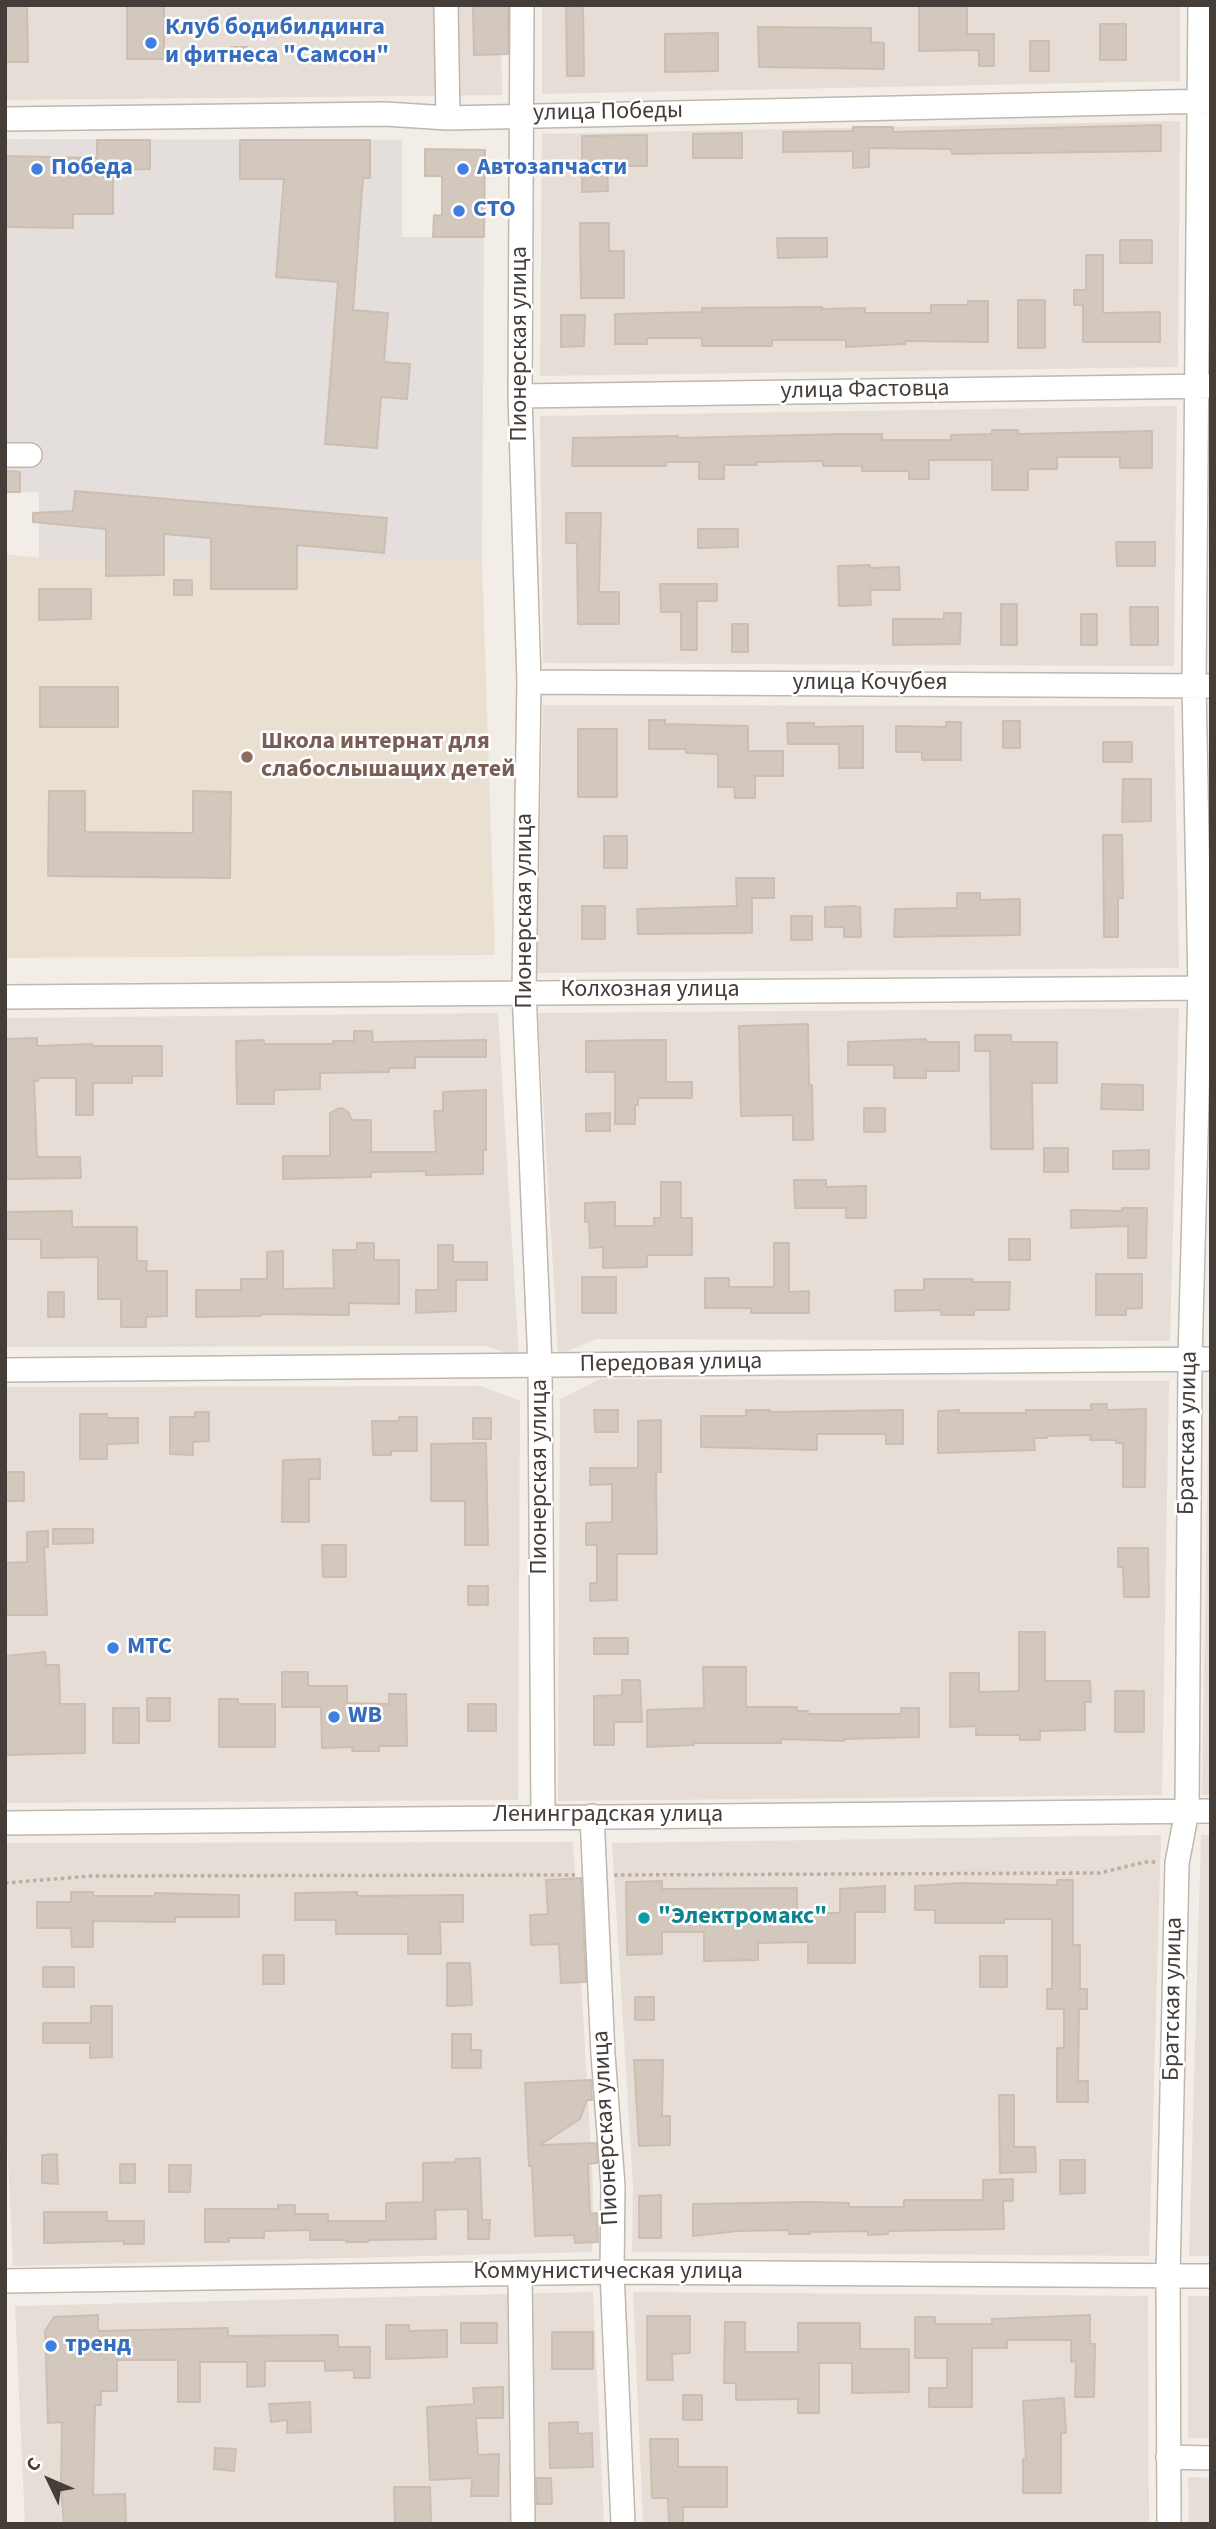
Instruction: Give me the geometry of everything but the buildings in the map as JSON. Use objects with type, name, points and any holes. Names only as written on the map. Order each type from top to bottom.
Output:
[{"type":"street","points":[[446,5],[448,117]]},
{"type":"street","name":"Пионерская улица","points":[[522,5],[520,396],[529,682],[524,991],[540,1365],[543,1816]]},
{"type":"street","name":"Братская улица","points":[[1169,2524],[1168,2276],[1177,1863],[1187,1811],[1200,1359],[1205,988],[1202,686],[1205,101],[1200,5]]},
{"type":"street","name":"улица Победы","points":[[5,119],[385,114],[448,117],[1205,101]]},
{"type":"street","name":"улица Фастовца","points":[[520,396],[1204,386]]},
{"type":"street","points":[[5,455],[30,455]]},
{"type":"street","name":"улица Кочубея","points":[[529,682],[1202,686]]},
{"type":"street","name":"Колхозная улица","points":[[5,997],[524,991],[1205,988]]},
{"type":"street","name":"Передовая улица","points":[[5,1370],[1200,1359]]},
{"type":"street","name":"Ленинградская улица","points":[[5,1823],[1211,1811]]},
{"type":"street","name":"Пионерская улица","points":[[592,1816],[603,2054],[613,2186],[612,2272],[623,2524]]},
{"type":"street","name":"Коммунистическая улица","points":[[5,2281],[612,2272],[1211,2276]]},
{"type":"street","points":[[520,2273],[523,2524]]},
{"type":"street","points":[[1168,2457],[1211,2458]]},
{"type":"shaded area","points":[[5,5],[501,5],[502,95],[5,100]]},
{"type":"shaded area","points":[[542,5],[1180,5],[1180,81],[542,94]]},
{"type":"shaded area","points":[[1180,121],[1178,367],[540,376],[542,134]]},
{"type":"shaded area","points":[[5,139],[402,140],[402,237],[484,237],[482,559],[39,558],[39,492],[5,492]]},
{"type":"shaded area","points":[[1177,406],[1174,666],[543,663],[540,416]]},
{"type":"shaded area","name":"Школа интернат для слабослышащих детей","points":[[5,554],[39,558],[482,559],[495,955],[5,958]]},
{"type":"shaded area","points":[[543,705],[1174,706],[1179,968],[537,973]]},
{"type":"shaded area","points":[[1179,1008],[1170,1341],[596,1339],[558,1355],[538,1013]]},
{"type":"shaded area","points":[[498,1013],[519,1357],[485,1346],[5,1347],[5,1018]]},
{"type":"shaded area","points":[[600,1379],[1169,1381],[1162,1795],[558,1801],[560,1399]]},
{"type":"shaded area","points":[[1209,1381],[1211,1795],[1202,1795]]},
{"type":"shaded area","points":[[481,1386],[520,1401],[518,1800],[5,1803],[5,1387]]},
{"type":"shaded area","points":[[1161,1835],[1149,2256],[632,2252],[633,2186],[612,1843]]},
{"type":"shaded area","points":[[1201,1835],[1211,1835],[1211,2256],[1189,2256]]},
{"type":"shaded area","points":[[573,1842],[593,2187],[592,2252],[13,2266],[5,2100],[5,1843]]},
{"type":"shaded area","points":[[593,2292],[604,2524],[25,2524],[15,2306]]},
{"type":"shaded area","points":[[633,2292],[1148,2296],[1149,2524],[643,2524]]},
{"type":"shaded area","points":[[1188,2296],[1211,2296],[1211,2438],[1188,2438]]},
{"type":"shaded area","points":[[1188,2477],[1211,2478],[1211,2524],[1189,2524]]},
{"type":"place","name":"Клуб бодибилдинга и фитнеса \"Самсон\"","points":[[151,43]]},
{"type":"place","name":"Победа","points":[[37,169]]},
{"type":"place","name":"Автозапчасти","points":[[463,169]]},
{"type":"place","name":"СТО","points":[[459,211]]},
{"type":"place","name":"Школа интернат для слабослышащих детей","points":[[247,757]]},
{"type":"place","name":"МТС","points":[[113,1648]]},
{"type":"place","name":"WB","points":[[334,1717]]},
{"type":"place","name":"\"Электромакс\"","points":[[644,1918]]},
{"type":"place","name":"тренд","points":[[51,2346]]}]
